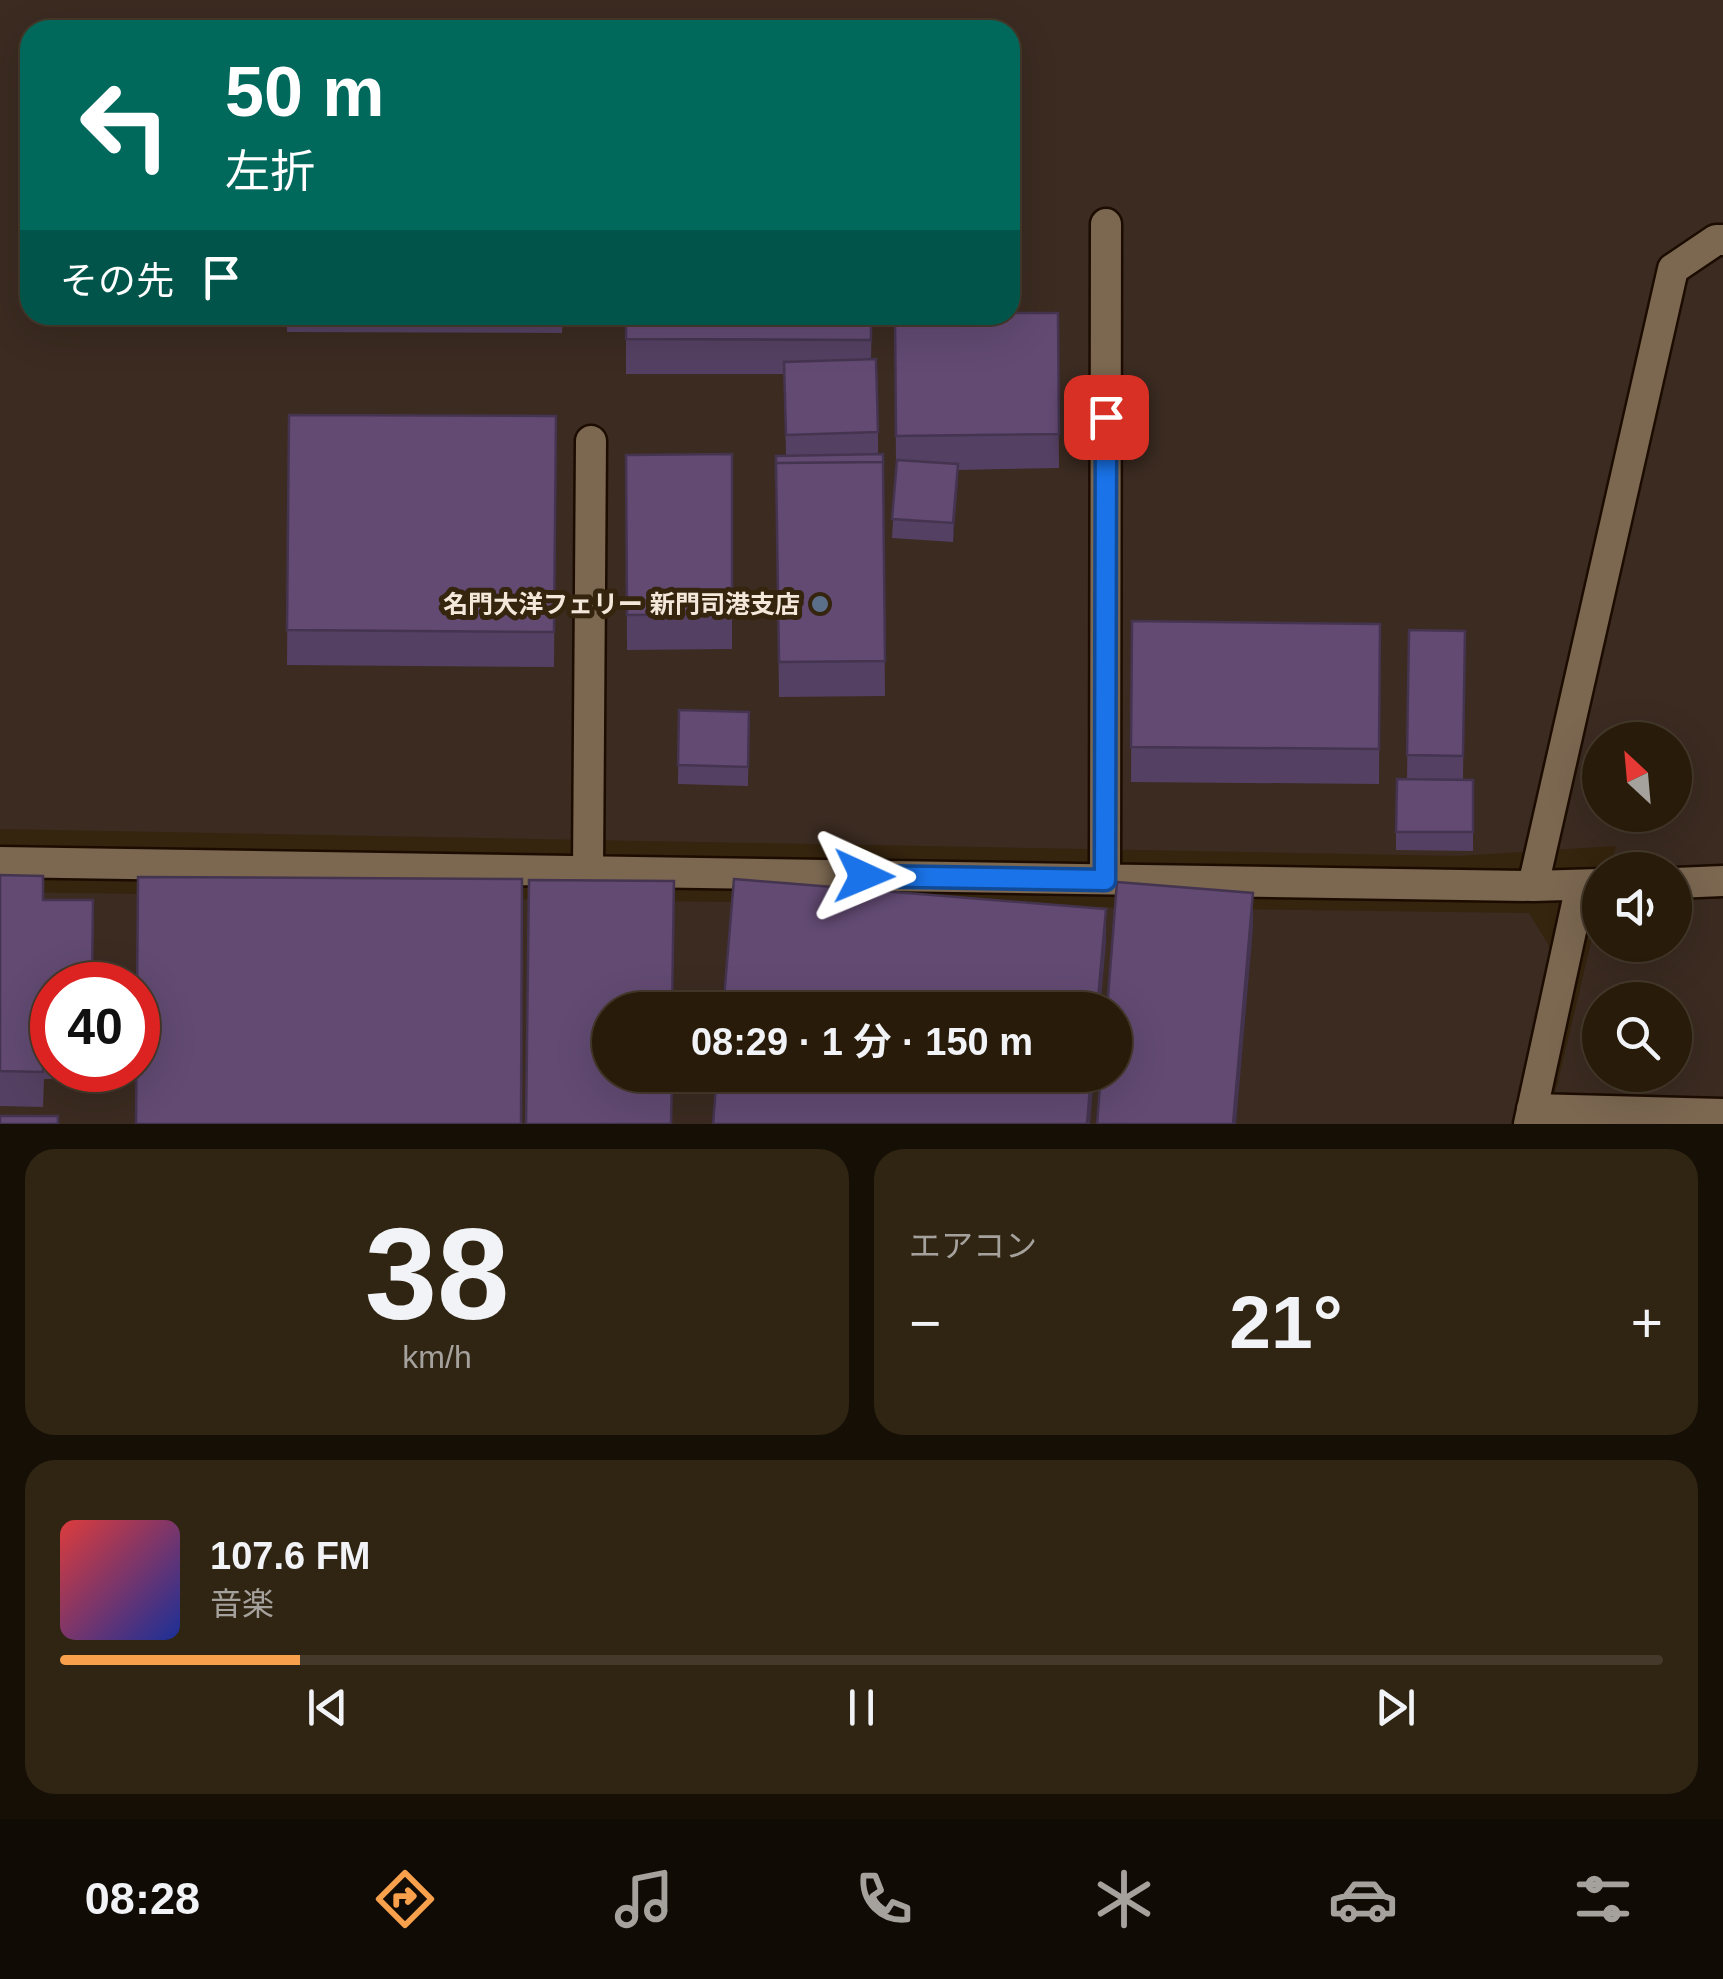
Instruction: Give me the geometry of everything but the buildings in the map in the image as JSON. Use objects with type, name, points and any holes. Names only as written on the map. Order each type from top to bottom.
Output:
[{"type":"street","points":[[1105,880],[1106,224]]},
{"type":"street","points":[[1533,886],[1674,269],[1716,240],[1723,240]]},
{"type":"street","points":[[588,872],[591,441]]},
{"type":"street","points":[[0,862],[1582,884]]},
{"type":"street","points":[[1692,882],[1723,882]]},
{"type":"street","points":[[1582,918],[1530,1116],[1723,1114]]},
{"type":"shaded area","points":[[0,0],[1723,0],[1723,1124],[1548,1124],[1586,962],[1692,962],[1692,852],[1614,852],[1616,846],[1459,856],[0,829]]},
{"type":"shaded area","points":[[0,892],[1529,913],[1548,944],[1550,955],[1512,1124],[0,1124]]},
{"type":"place","name":"名門大洋フェリー 新門司港支店","points":[[820,604]]},
{"type":"route","points":[[864,876],[1105,880],[1106,417]]}]
